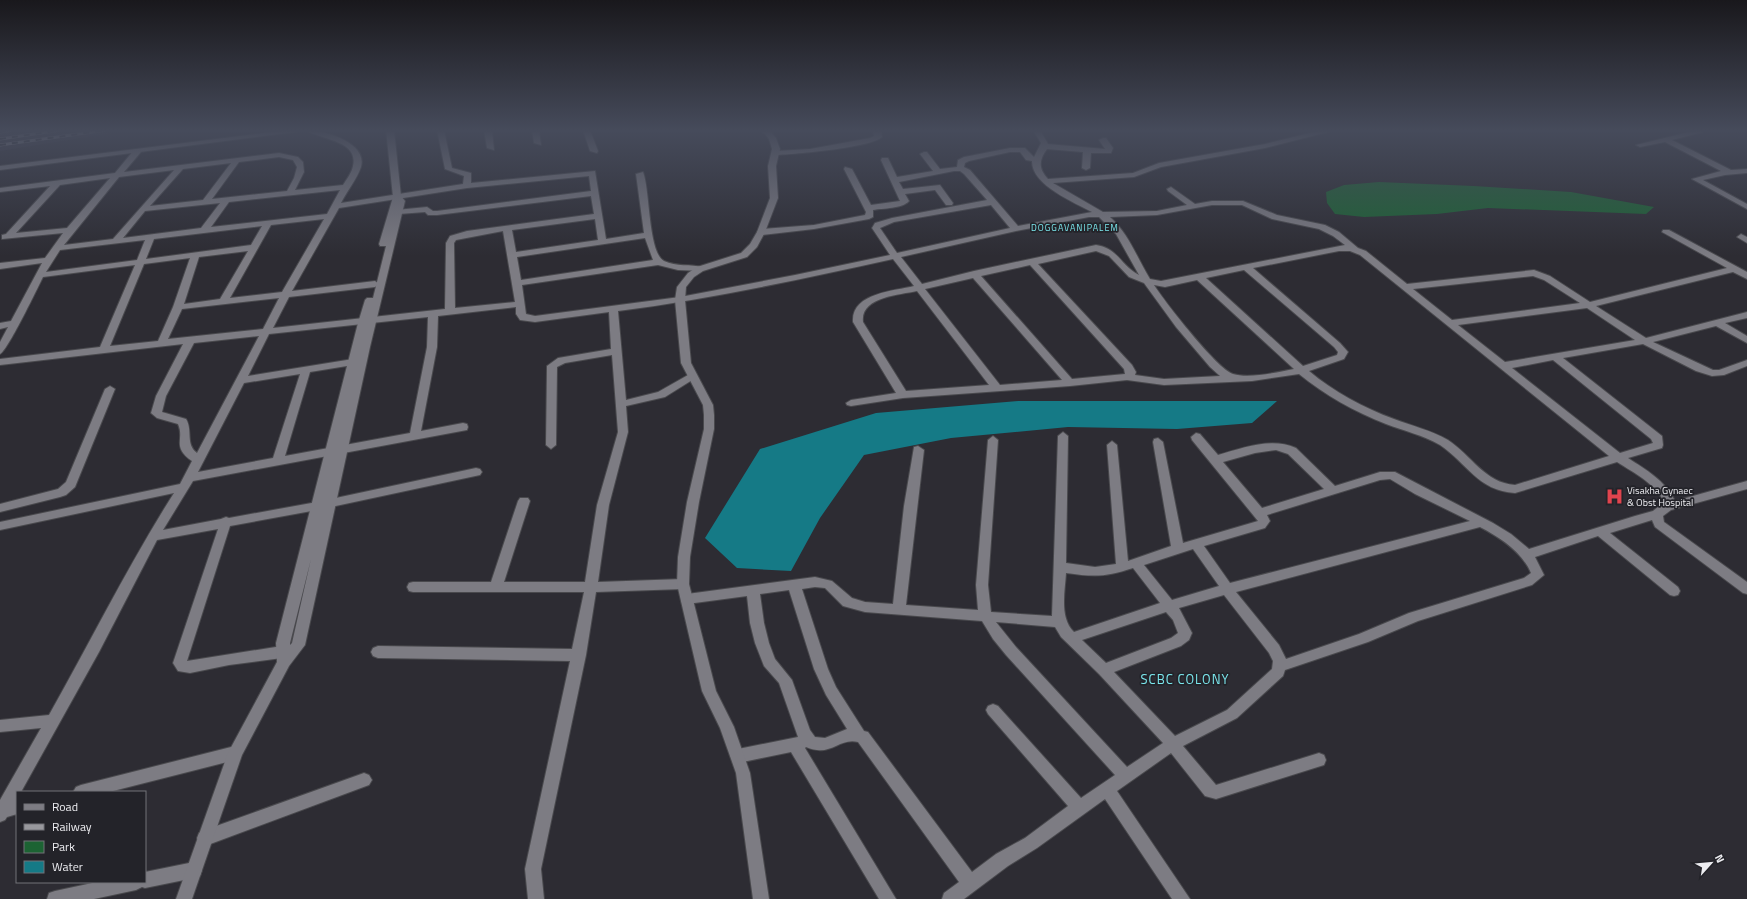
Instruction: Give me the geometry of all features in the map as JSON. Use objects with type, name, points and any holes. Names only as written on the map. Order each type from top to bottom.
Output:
[{"type":"street","points":[[0,351],[48,260],[56,248],[120,172]]},
{"type":"street","points":[[2,192],[57,183],[145,172]]},
{"type":"street","points":[[116,241],[176,172]]},
{"type":"street","points":[[206,202],[228,172]]},
{"type":"street","points":[[290,192],[301,172]]},
{"type":"street","points":[[5,811],[52,721],[94,648],[154,536],[199,460],[285,294],[354,172]]},
{"type":"street","points":[[283,657],[283,642],[291,616],[317,506],[336,451],[367,322],[388,224],[397,197],[394,172]]},
{"type":"street","points":[[458,172],[468,175],[467,186]]},
{"type":"street","points":[[761,899],[747,793],[738,756],[727,727],[709,691],[683,584],[684,557],[693,502],[709,429],[709,415],[708,405],[692,377],[686,362],[683,348],[680,293],[686,280],[700,269],[744,255],[754,245],[773,204],[774,192],[772,172]]},
{"type":"street","points":[[761,232],[814,227],[867,218],[871,214],[850,172]]},
{"type":"street","points":[[868,208],[904,202],[905,200],[902,192],[892,172]]},
{"type":"street","points":[[896,180],[938,172]]},
{"type":"street","points":[[967,172],[1016,229]]},
{"type":"street","points":[[1040,172],[1061,192],[1101,213],[1116,227],[1147,281],[1164,306],[1208,358],[1221,371],[1233,378]]},
{"type":"street","points":[[1048,181],[1134,175],[1141,172]]},
{"type":"street","points":[[1737,172],[1696,179],[1747,207]]},
{"type":"street","points":[[335,206],[467,186],[592,173],[602,241]]},
{"type":"street","points":[[640,174],[649,235],[655,257],[659,262]]},
{"type":"street","points":[[4,238],[57,183]]},
{"type":"street","points":[[143,209],[346,187]]},
{"type":"street","points":[[902,192],[936,187],[949,203]]},
{"type":"street","points":[[1171,190],[1193,206]]},
{"type":"street","points":[[399,212],[427,209],[431,213],[437,213],[595,193]]},
{"type":"street","points":[[184,899],[235,753],[283,657],[298,645],[329,503],[336,451],[353,362],[367,322],[399,212],[401,201],[397,197]]},
{"type":"street","points":[[204,230],[226,200]]},
{"type":"street","points":[[992,202],[892,220],[878,225],[877,231],[996,387]]},
{"type":"street","points":[[507,228],[522,316],[530,320],[680,300],[795,278],[1016,229],[1101,213],[1157,213],[1212,202],[1243,203],[1275,217],[1322,227],[1336,234],[1354,248],[1364,253],[1617,457],[1642,471],[1658,485],[1669,498],[1670,502],[1667,507],[1657,516],[1635,520],[1526,555]]},
{"type":"street","points":[[56,248],[268,222],[330,216]]},
{"type":"street","points":[[450,312],[451,240],[461,235],[598,216]]},
{"type":"street","points":[[224,302],[256,247],[268,222]]},
{"type":"street","points":[[4,238],[70,230]]},
{"type":"street","points":[[1666,232],[1747,276]]},
{"type":"street","points":[[511,255],[649,235]]},
{"type":"street","points":[[104,351],[151,237]]},
{"type":"street","points":[[41,275],[256,247]]},
{"type":"street","points":[[903,395],[862,328],[857,316],[860,308],[871,300],[974,274],[1090,249],[1102,248],[1112,254],[1132,275],[1147,281],[1165,284],[1339,248],[1354,248]]},
{"type":"street","points":[[162,343],[178,307],[195,255]]},
{"type":"street","points":[[0,266],[48,260]]},
{"type":"street","points":[[517,283],[659,262],[700,269]]},
{"type":"street","points":[[1032,262],[1128,367],[1131,374],[1128,377]]},
{"type":"street","points":[[851,403],[903,395],[996,387],[1070,383],[1128,377],[1164,382],[1259,378],[1301,370],[1336,360],[1344,355],[1343,352],[1246,267]]},
{"type":"street","points":[[1451,323],[1588,305],[1653,291],[1679,282],[1735,269]]},
{"type":"street","points":[[1407,287],[1534,273],[1547,278],[1644,341],[1690,365],[1712,373],[1726,372],[1747,363]]},
{"type":"street","points":[[974,274],[1070,383]]},
{"type":"street","points":[[1199,277],[1301,370],[1330,391],[1361,408],[1393,422],[1422,431],[1444,443],[1459,454],[1486,479],[1500,488],[1515,489],[1617,457],[1654,448],[1658,445],[1658,439],[1555,357]]},
{"type":"street","points":[[178,307],[375,284]]},
{"type":"street","points":[[0,362],[162,343],[433,315],[520,304]]},
{"type":"street","points":[[536,899],[533,869],[578,655],[607,490],[624,432],[613,309]]},
{"type":"street","points":[[415,436],[431,353],[433,315]]},
{"type":"street","points":[[1503,366],[1644,341],[1747,315]]},
{"type":"street","points":[[0,326],[16,323]]},
{"type":"street","points":[[1718,323],[1747,340]]},
{"type":"street","points":[[190,340],[161,396],[156,413],[161,416],[182,421],[184,424],[183,442],[185,448],[188,453],[199,460]]},
{"type":"street","points":[[551,444],[552,366],[562,360],[617,351]]},
{"type":"street","points":[[241,380],[353,362]]},
{"type":"street","points":[[278,461],[306,370]]},
{"type":"street","points":[[622,404],[661,395],[692,377]]},
{"type":"street","points":[[0,521],[2,517],[1,508],[62,492],[71,484],[110,389]]},
{"type":"street","points":[[0,526],[278,461],[463,427]]},
{"type":"street","points":[[1063,436],[1059,622],[1072,638],[1174,744],[1206,788],[1213,792],[1319,760]]},
{"type":"street","points":[[1061,567],[1095,572],[1122,568],[1178,549],[1261,525],[1264,521],[1260,513],[1196,437]]},
{"type":"street","points":[[993,440],[982,585],[982,608],[985,617],[989,626],[1011,652],[1126,776]]},
{"type":"street","points":[[1158,442],[1178,549]]},
{"type":"street","points":[[1112,445],[1122,568]]},
{"type":"street","points":[[1216,460],[1273,446],[1285,447],[1292,451],[1332,490]]},
{"type":"street","points":[[899,610],[910,506],[918,450]]},
{"type":"street","points":[[154,536],[317,506],[476,472]]},
{"type":"street","points":[[1260,513],[1380,476],[1391,475],[1482,522],[1502,534],[1526,555],[1537,571],[1538,575],[1528,582],[1414,617],[1363,638],[1281,666]]},
{"type":"street","points":[[1667,507],[1747,485]]},
{"type":"street","points":[[496,587],[524,501]]},
{"type":"street","points":[[1657,516],[1659,524],[1747,588]]},
{"type":"street","points":[[226,522],[180,663],[183,666],[190,667],[228,659],[283,657]]},
{"type":"street","points":[[1072,638],[1168,606],[1227,589],[1482,522]]},
{"type":"street","points":[[1600,532],[1674,591]]},
{"type":"street","points":[[950,899],[1002,860],[1031,843],[1079,807],[1174,744],[1232,714],[1278,672],[1281,666],[1274,649],[1227,589],[1196,544]]},
{"type":"street","points":[[1104,670],[1181,639],[1185,632],[1184,627],[1136,563]]},
{"type":"street","points":[[687,599],[815,582],[828,584],[848,602],[856,605],[899,610],[1059,622]]},
{"type":"street","points":[[413,587],[590,587],[683,584]]},
{"type":"street","points":[[794,585],[821,669],[831,691],[859,735],[867,742],[971,884]]},
{"type":"street","points":[[753,590],[757,622],[762,643],[769,662],[785,680],[804,734],[801,743],[888,899]]},
{"type":"street","points":[[378,652],[578,655]]},
{"type":"street","points":[[993,710],[1079,807]]},
{"type":"street","points":[[0,726],[52,721]]},
{"type":"street","points":[[738,756],[801,743],[820,745],[852,735],[859,735]]},
{"type":"street","points":[[85,791],[235,753]]},
{"type":"street","points":[[205,838],[364,780]]},
{"type":"street","points":[[1107,789],[1182,899]]},
{"type":"street","points":[[146,880],[194,870]]},
{"type":"street","points":[[55,899],[71,897],[132,883]]},
{"type":"green space","points":[[1379,182],[1571,192],[1654,207],[1646,214],[1488,208],[1437,214],[1364,217],[1335,214],[1327,203],[1326,192],[1344,185]]},
{"type":"water","points":[[1018,401],[1277,401],[1252,423],[1177,429],[1068,427],[951,438],[864,455],[820,518],[791,571],[737,568],[705,538],[760,449],[876,413]]},
{"type":"place","name":"Visakha Gynaec & Obst Hospital","points":[[1614,496]]},
{"type":"district","name":"DOGGAVANIPALEM","points":[[1075,227]]},
{"type":"district","name":"SCBC COLONY","points":[[1185,679]]}]
